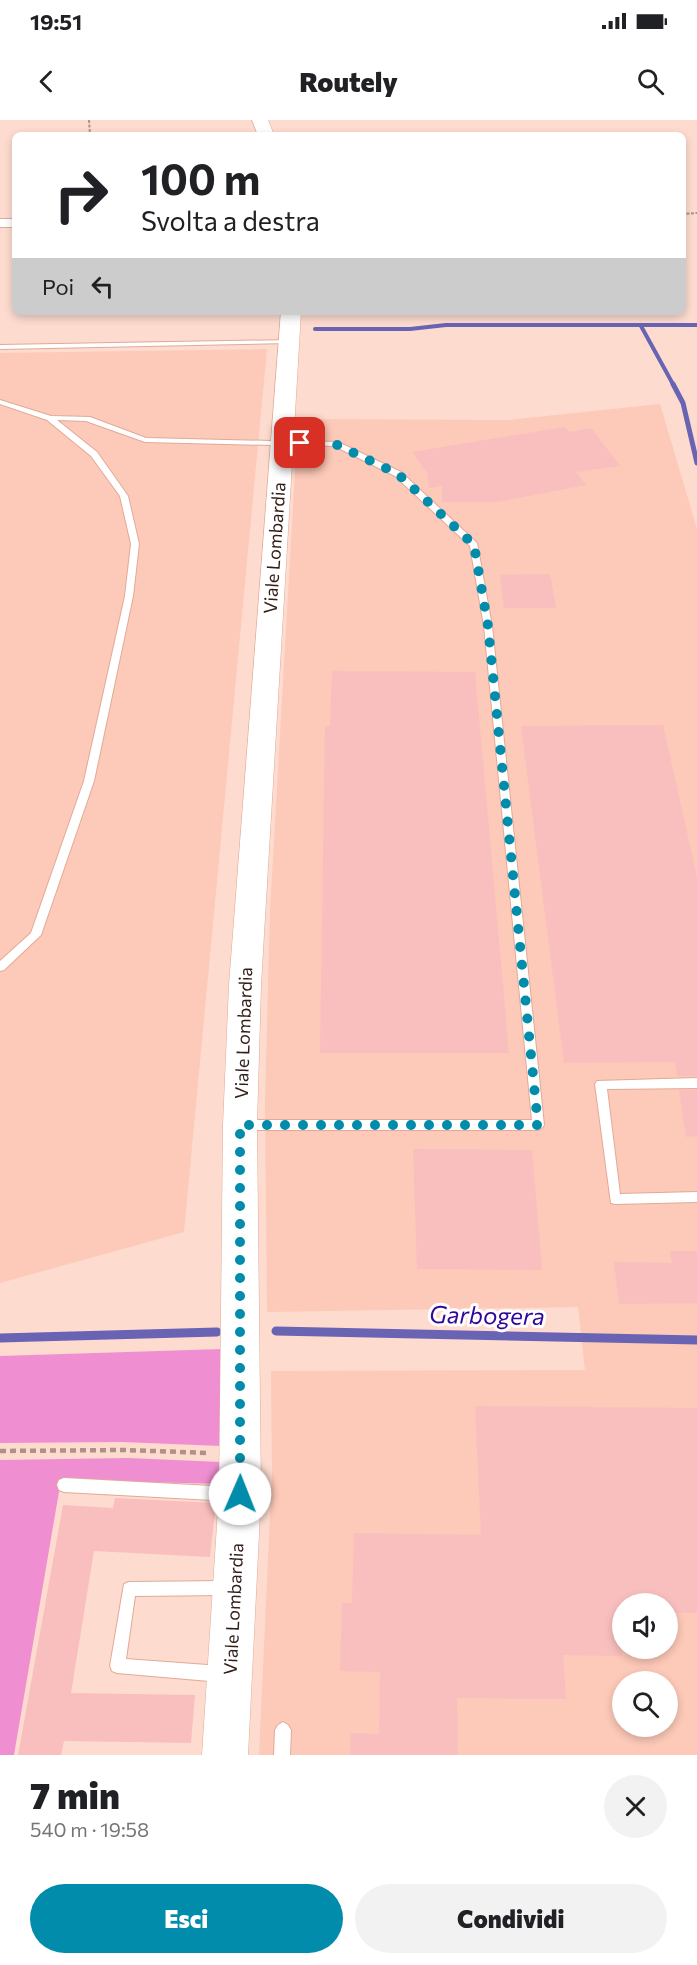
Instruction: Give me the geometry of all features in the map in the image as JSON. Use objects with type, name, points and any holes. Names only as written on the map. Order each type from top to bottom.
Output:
[{"type":"street","name":"Viale Lombardia","points":[[225,1755],[240,1494],[240,1125],[247,951],[290,326]]},
{"type":"lane","points":[[0,347],[290,326]]},
{"type":"lane","points":[[0,402],[50,418],[87,419],[146,440],[271,442]]},
{"type":"lane","points":[[0,967],[36,935],[89,781],[129,596],[135,544],[124,496],[94,454],[50,418]]},
{"type":"lane","points":[[240,1125],[538,1125],[488,626],[474,545],[398,474],[335,444],[300,443]]},
{"type":"lane","points":[[697,1083],[601,1084],[615,1199],[697,1197]]},
{"type":"lane","points":[[64,1485],[240,1494]]},
{"type":"lane","points":[[230,1674],[117,1666],[129,1589],[235,1588]]},
{"type":"lane","points":[[282,1755],[283,1730]]},
{"type":"path","points":[[0,1451],[125,1450],[241,1454]]},
{"type":"shaded area","points":[[267,349],[184,1232],[0,1283],[0,353]]},
{"type":"shaded area","points":[[660,404],[697,529],[697,1755],[259,1755],[272,1472],[271,1371],[585,1370],[578,1307],[267,1312],[265,1101],[270,911],[298,419],[507,420]]},
{"type":"shaded area","points":[[222,1349],[221,1446],[122,1442],[0,1443],[0,1356]]},
{"type":"shaded area","points":[[128,1458],[221,1462],[223,1484],[61,1480],[14,1755],[0,1755],[0,1460]]},
{"type":"building","points":[[565,427],[570,432],[591,428],[620,466],[576,472],[586,485],[497,502],[442,502],[442,486],[429,488],[427,473],[412,452]]},
{"type":"building","points":[[550,574],[556,608],[504,608],[500,575]]},
{"type":"building","points":[[332,671],[475,672],[509,1053],[320,1053],[325,726],[330,726]]},
{"type":"building","points":[[663,725],[697,877],[697,1076],[677,1076],[675,1062],[564,1063],[521,726]]},
{"type":"building","points":[[679,1090],[697,1090],[697,1136],[686,1137]]},
{"type":"building","points":[[413,1149],[532,1150],[542,1270],[417,1269]]},
{"type":"building","points":[[670,1251],[697,1251],[697,1303],[619,1304],[614,1262],[672,1263]]},
{"type":"building","points":[[475,1406],[697,1408],[697,1613],[678,1613],[678,1593],[612,1593],[612,1656],[563,1655],[566,1699],[457,1698],[458,1755],[350,1755],[351,1733],[379,1734],[380,1672],[340,1671],[342,1603],[352,1603],[354,1533],[481,1535]]},
{"type":"building","points":[[115,1498],[216,1503],[210,1557],[94,1551],[71,1693],[195,1695],[191,1743],[64,1741],[61,1755],[18,1755],[63,1505],[113,1508]]},
{"type":"waterway","points":[[315,329],[410,329],[446,325],[697,325]]},
{"type":"waterway","points":[[641,326],[674,386]]},
{"type":"waterway","points":[[673,384],[683,403],[697,463]]},
{"type":"waterway","name":"Garbogera","points":[[276,1331],[697,1340]]},
{"type":"waterway","name":"Garbogera","points":[[0,1338],[217,1332]]},
{"type":"route","points":[[240,1494],[240,1125],[538,1125],[488,626],[474,545],[398,474],[335,444],[300,443]]}]
